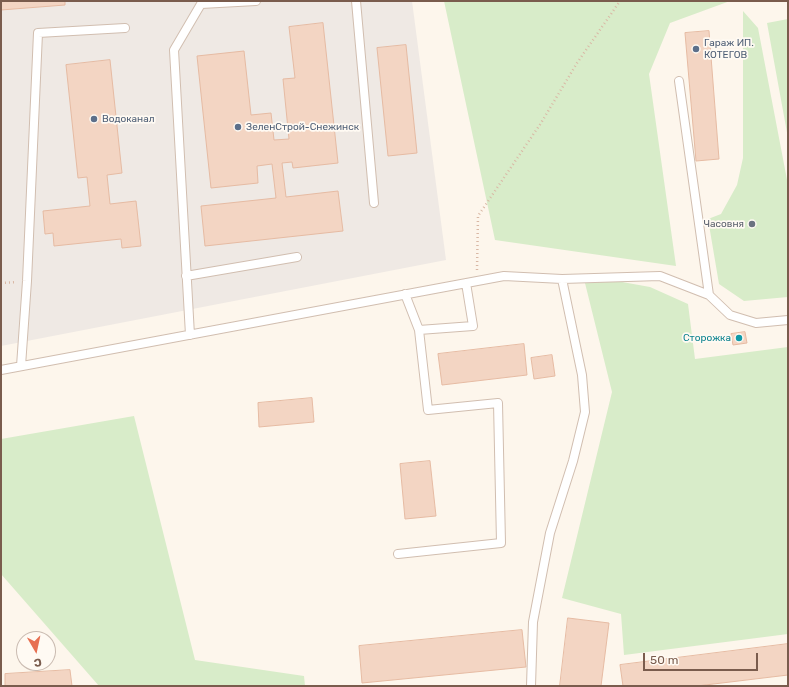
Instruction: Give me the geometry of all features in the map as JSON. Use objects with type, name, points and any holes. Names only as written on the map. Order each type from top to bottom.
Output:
[{"type":"lane","points":[[190,335],[174,50],[201,4],[256,1]]},
{"type":"lane","points":[[356,1],[374,203]]},
{"type":"lane","points":[[21,366],[27,281],[38,33],[125,28]]},
{"type":"lane","points":[[679,81],[709,295]]},
{"type":"lane","points":[[186,276],[297,257]]},
{"type":"lane","points":[[1,370],[504,276],[562,279],[660,276],[709,295],[730,315],[756,323],[788,320]]},
{"type":"lane","points":[[531,686],[533,622],[550,533],[573,461],[585,412],[582,375],[562,279]]},
{"type":"lane","points":[[419,330],[473,326],[466,283]]},
{"type":"lane","points":[[398,554],[501,543],[498,403],[428,410],[419,330],[405,294]]},
{"type":"path","points":[[477,281],[478,216],[541,123],[577,63],[620,1]]},
{"type":"shaded area","points":[[1,1],[412,1],[446,260],[1,346]]},
{"type":"green space","points":[[444,1],[730,1],[670,23],[649,74],[676,266],[495,240]]},
{"type":"green space","points":[[743,11],[758,28],[788,185],[788,297],[744,301],[719,284],[708,219],[721,214],[737,185],[743,158]]},
{"type":"green space","points":[[788,19],[788,138],[767,23]]},
{"type":"green space","points":[[583,275],[650,287],[688,304],[695,359],[788,347],[788,634],[624,655],[621,614],[562,598],[612,392]]},
{"type":"green space","points":[[134,416],[195,660],[304,676],[305,686],[99,686],[56,637],[56,631],[51,631],[1,574],[1,439]]},
{"type":"building","points":[[1,1],[65,1],[65,5],[1,10]]},
{"type":"building","name":"ЗеленСтрой-Снежинск","points":[[323,23],[338,163],[293,168],[292,162],[282,163],[286,197],[338,191],[343,231],[205,246],[201,206],[276,198],[272,164],[257,166],[258,183],[211,188],[197,56],[244,51],[251,115],[271,113],[274,140],[289,139],[283,79],[295,78],[289,27]]},
{"type":"building","points":[[709,31],[719,159],[696,161],[685,33]]},
{"type":"building","points":[[406,45],[417,153],[388,156],[377,48]]},
{"type":"building","name":"Водоканал","points":[[110,60],[122,173],[107,175],[110,204],[136,201],[141,246],[122,248],[121,239],[54,246],[53,233],[45,234],[43,211],[90,206],[87,177],[78,178],[66,65]]},
{"type":"building","name":"Сторожка","points":[[745,332],[747,343],[733,345],[731,334]]},
{"type":"building","points":[[524,344],[527,375],[442,385],[438,354]]},
{"type":"building","points":[[552,355],[555,376],[534,379],[531,358]]},
{"type":"building","points":[[312,398],[314,422],[259,427],[258,403]]},
{"type":"building","points":[[430,461],[436,516],[405,519],[400,464]]},
{"type":"building","points":[[568,618],[609,623],[601,686],[560,686]]},
{"type":"building","points":[[522,630],[526,667],[362,683],[359,646]]},
{"type":"building","points":[[788,644],[788,675],[697,686],[623,686],[620,665]]},
{"type":"building","points":[[70,670],[72,686],[5,686],[5,674]]},
{"type":"place","name":"Гараж ИП. КОТЕГОВ","points":[[696,49]]},
{"type":"place","name":"Водоканал","points":[[94,119]]},
{"type":"place","name":"ЗеленСтрой-Снежинск","points":[[238,127]]},
{"type":"place","name":"Часовня","points":[[752,224]]},
{"type":"place","name":"Сторожка","points":[[739,338]]}]
